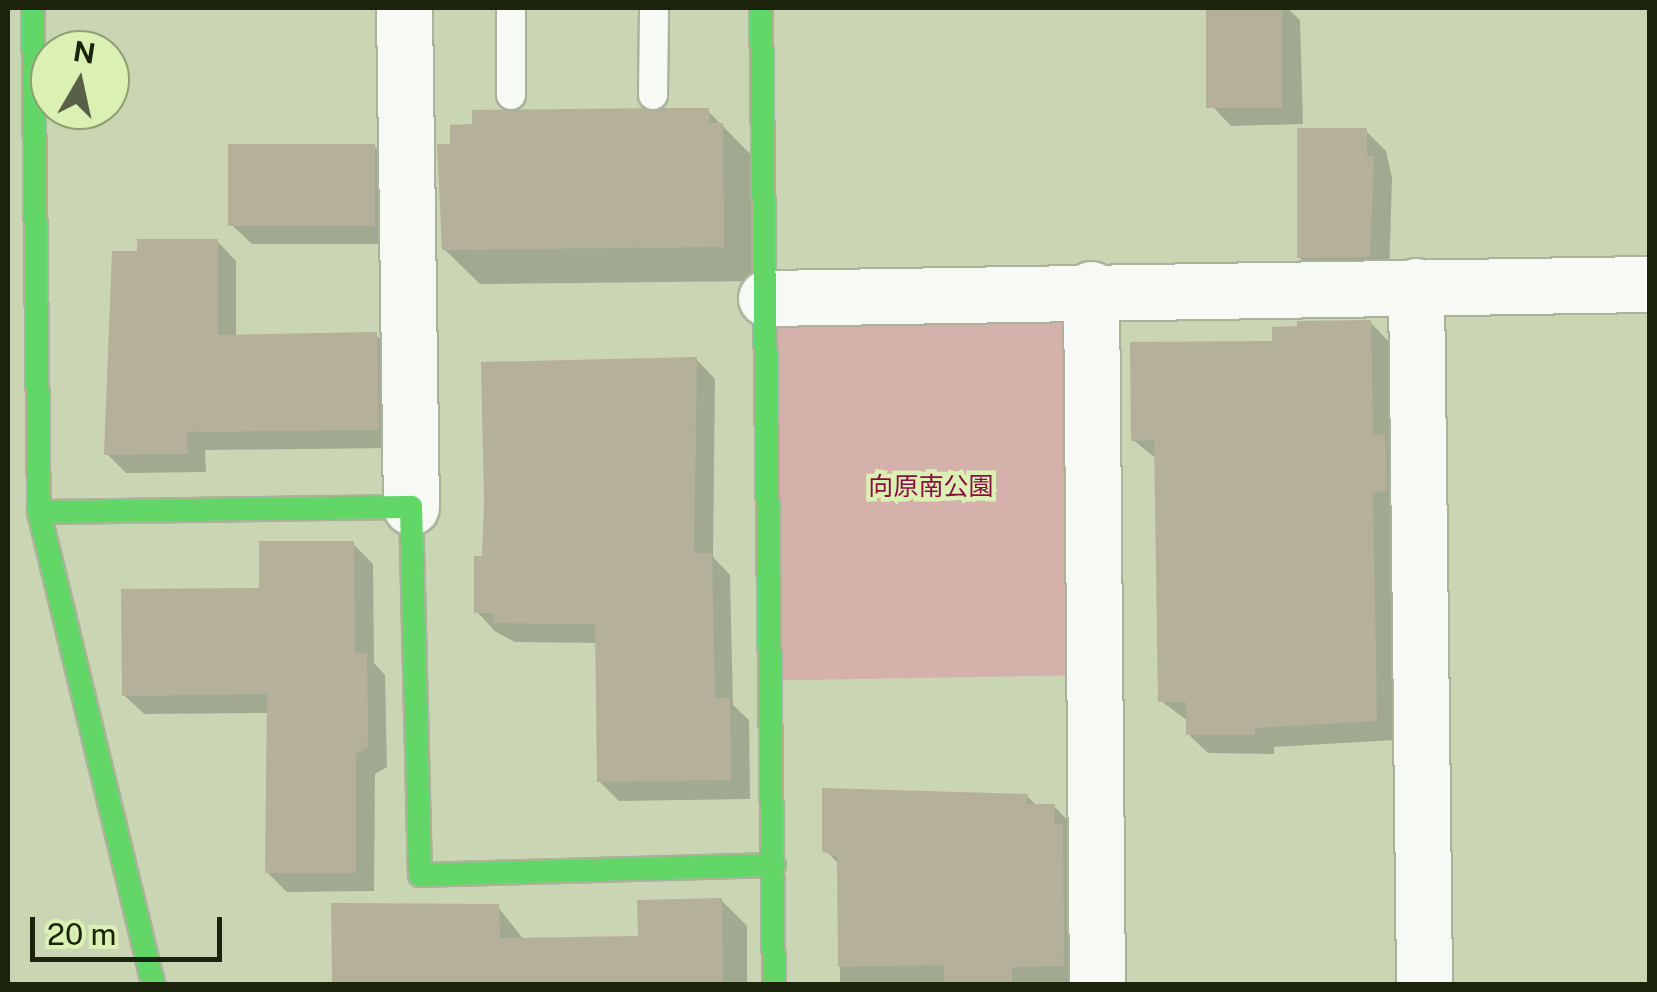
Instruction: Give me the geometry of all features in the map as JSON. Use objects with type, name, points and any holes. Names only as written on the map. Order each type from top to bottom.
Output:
[{"type":"street","points":[[33,8],[38,512],[153,984]]},
{"type":"street","points":[[404,8],[420,875],[774,865]]},
{"type":"street","points":[[761,8],[774,984]]},
{"type":"street","points":[[766,298],[1091,289],[1650,284]]},
{"type":"street","points":[[1416,286],[1424,984]]},
{"type":"street","points":[[1091,289],[1097,984]]},
{"type":"street","points":[[38,512],[411,507]]},
{"type":"lane","points":[[511,8],[511,95]]},
{"type":"lane","points":[[654,8],[654,95]]},
{"type":"green space","name":"向原南公園","points":[[1091,289],[1098,675],[773,681],[766,295]]},
{"type":"building","points":[[1206,8],[1282,8],[1282,108],[1206,108]]},
{"type":"building","points":[[709,108],[709,123],[723,123],[724,247],[442,250],[437,144],[450,144],[450,125],[472,124],[472,110]]},
{"type":"building","points":[[1297,128],[1367,128],[1367,156],[1374,156],[1370,257],[1297,258]]},
{"type":"building","points":[[228,144],[375,144],[375,226],[228,226]]},
{"type":"building","points":[[137,239],[218,239],[218,335],[377,332],[379,430],[187,432],[188,454],[104,455],[112,251],[137,251]]},
{"type":"building","points":[[1371,320],[1373,435],[1385,435],[1387,490],[1373,493],[1377,721],[1255,728],[1255,735],[1186,735],[1186,702],[1158,702],[1154,440],[1131,441],[1130,342],[1272,341],[1272,327],[1297,326],[1297,321]]},
{"type":"building","points":[[697,357],[694,553],[712,553],[715,698],[730,698],[731,780],[597,782],[595,624],[493,623],[493,613],[474,613],[474,556],[482,556],[484,503],[481,362]]},
{"type":"building","points":[[259,541],[354,541],[355,653],[367,653],[368,747],[356,754],[356,873],[265,873],[267,694],[122,696],[121,589],[259,588]]},
{"type":"building","points":[[822,788],[1028,794],[1027,804],[1055,804],[1054,824],[1063,824],[1064,966],[1012,967],[1012,983],[944,983],[944,965],[838,967],[837,857],[822,851]]},
{"type":"building","points":[[722,898],[723,984],[332,984],[331,903],[499,904],[500,938],[638,936],[637,900]]},
{"type":"traffic: fast","points":[[33,8],[39,512],[153,984]]},
{"type":"traffic: fast","points":[[761,8],[774,984]]},
{"type":"traffic: fast","points":[[39,512],[411,507],[420,875],[774,865]]}]
